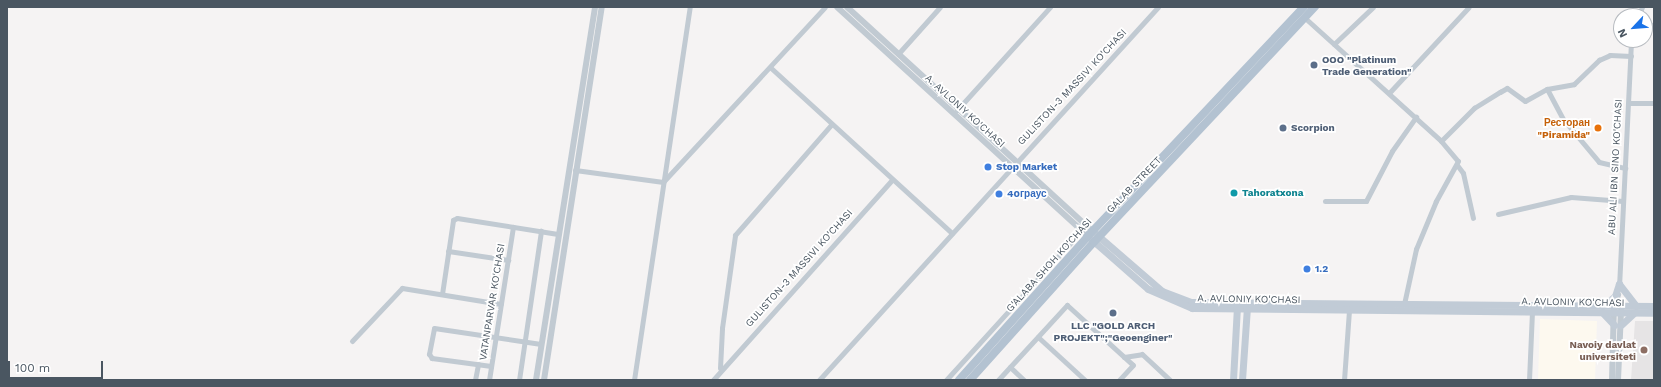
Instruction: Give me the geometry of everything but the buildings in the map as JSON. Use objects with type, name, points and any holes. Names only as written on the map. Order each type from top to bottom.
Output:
[{"type":"main road","name":"G'ALABA SHOH KO'CHASI","points":[[959,380],[1054,274],[1093,236],[1304,7]]},
{"type":"main road","name":"GALAB STREET","points":[[970,380],[1093,236],[1315,7]]},
{"type":"main road","name":"A. AVLONIY KO'CHASI","points":[[1093,236],[1162,298],[1192,308],[1404,304],[1618,309],[1636,309],[1654,306]]},
{"type":"main road","points":[[1619,284],[1636,309],[1617,325],[1603,308],[1615,296],[1619,284]]},
{"type":"main road","points":[[1233,380],[1237,307]]},
{"type":"main road","name":"A. AVLONIY KO'CHASI","points":[[1247,307],[1349,311],[1532,311],[1603,308]]},
{"type":"main road","points":[[1242,380],[1247,307]]},
{"type":"main road","name":"A. AVLONIY KO'CHASI","points":[[1636,309],[1654,313]]},
{"type":"street","points":[[536,380],[594,7]]},
{"type":"street","points":[[544,380],[575,170],[602,7]]},
{"type":"street","points":[[634,380],[690,7]]},
{"type":"street","points":[[663,182],[771,68],[825,7]]},
{"type":"street","name":"A. AVLONIY KO'CHASI","points":[[837,7],[1093,236]]},
{"type":"street","name":"A. AVLONIY KO'CHASI","points":[[847,7],[1013,164]]},
{"type":"street","points":[[898,54],[940,7]]},
{"type":"street","points":[[957,110],[1050,7]]},
{"type":"street","name":"GULISTON-3 MASSIVI KO'CHASI","points":[[819,380],[1013,164],[1158,7]]},
{"type":"street","points":[[1334,44],[1372,7]]},
{"type":"street","points":[[1389,93],[1469,7]]},
{"type":"street","points":[[1305,18],[1416,117],[1456,156],[1457,165],[1463,172],[1473,218]]},
{"type":"street","name":"ABU ALI IBN SINO KO'CHASI","points":[[1612,380],[1618,309],[1632,48]]},
{"type":"street","points":[[1441,141],[1474,108],[1507,88],[1525,101],[1547,89],[1574,84],[1598,60],[1610,55],[1631,56]]},
{"type":"street","points":[[771,68],[831,125],[952,233]]},
{"type":"street","points":[[1547,89],[1563,119],[1598,162],[1625,168]]},
{"type":"street","points":[[1628,103],[1654,102]]},
{"type":"street","points":[[1325,201],[1366,201],[1392,151],[1416,117]]},
{"type":"street","name":"GULISTON-3 MASSIVI KO'CHASI","points":[[720,368],[722,328],[735,235],[831,125]]},
{"type":"street","points":[[1404,304],[1416,249],[1436,201],[1457,165]]},
{"type":"street","points":[[575,170],[663,182]]},
{"type":"street","name":"GULISTON-3 MASSIVI KO'CHASI","points":[[713,380],[720,368],[892,180]]},
{"type":"street","points":[[1498,214],[1571,196],[1623,201]]},
{"type":"street","points":[[442,294],[453,220],[458,218],[558,234]]},
{"type":"street","name":"VATANPARVAR KO'CHASI","points":[[490,380],[513,227]]},
{"type":"street","points":[[519,380],[541,231]]},
{"type":"street","points":[[946,380],[1071,242]]},
{"type":"street","points":[[448,251],[508,260]]},
{"type":"street","points":[[1045,270],[1054,274]]},
{"type":"street","points":[[352,341],[402,288],[501,304]]},
{"type":"street","points":[[998,380],[1067,305],[1133,365],[1119,380]]},
{"type":"street","points":[[1344,380],[1349,311]]},
{"type":"street","points":[[1529,380],[1532,311]]},
{"type":"street","name":"ABU ALI IBN SINO KO'CHASI","points":[[1617,325],[1618,380]]},
{"type":"street","points":[[491,366],[432,358],[429,354],[434,328],[524,342],[549,348]]},
{"type":"street","points":[[1038,337],[1085,380]]},
{"type":"street","points":[[1124,358],[1142,354],[1170,380]]},
{"type":"street","points":[[475,380],[478,364]]},
{"type":"street","points":[[1010,367],[1024,380]]},
{"type":"shaded area","points":[[1540,319],[1597,321],[1595,380],[1538,380]]},
{"type":"shaded area","name":"Navoiy davlat universiteti","points":[[1635,321],[1654,321],[1654,380],[1631,380]]},
{"type":"place","name":"OOO \"Platinum Trade Generation\"","points":[[1314,65]]},
{"type":"place","name":"Scorpion","points":[[1283,128]]},
{"type":"place","name":"Ресторан \"Piramida\"","points":[[1598,128]]},
{"type":"place","name":"Stop Market","points":[[988,167]]},
{"type":"place","name":"Tahoratxona","points":[[1234,193]]},
{"type":"place","name":"40граус","points":[[999,194]]},
{"type":"place","name":"1.2","points":[[1307,269]]},
{"type":"place","name":"LLC \"GOLD ARCH PROJEKT\";\"Geoenginer\"","points":[[1113,313]]},
{"type":"place","name":"Navoiy davlat universiteti","points":[[1644,350]]}]
